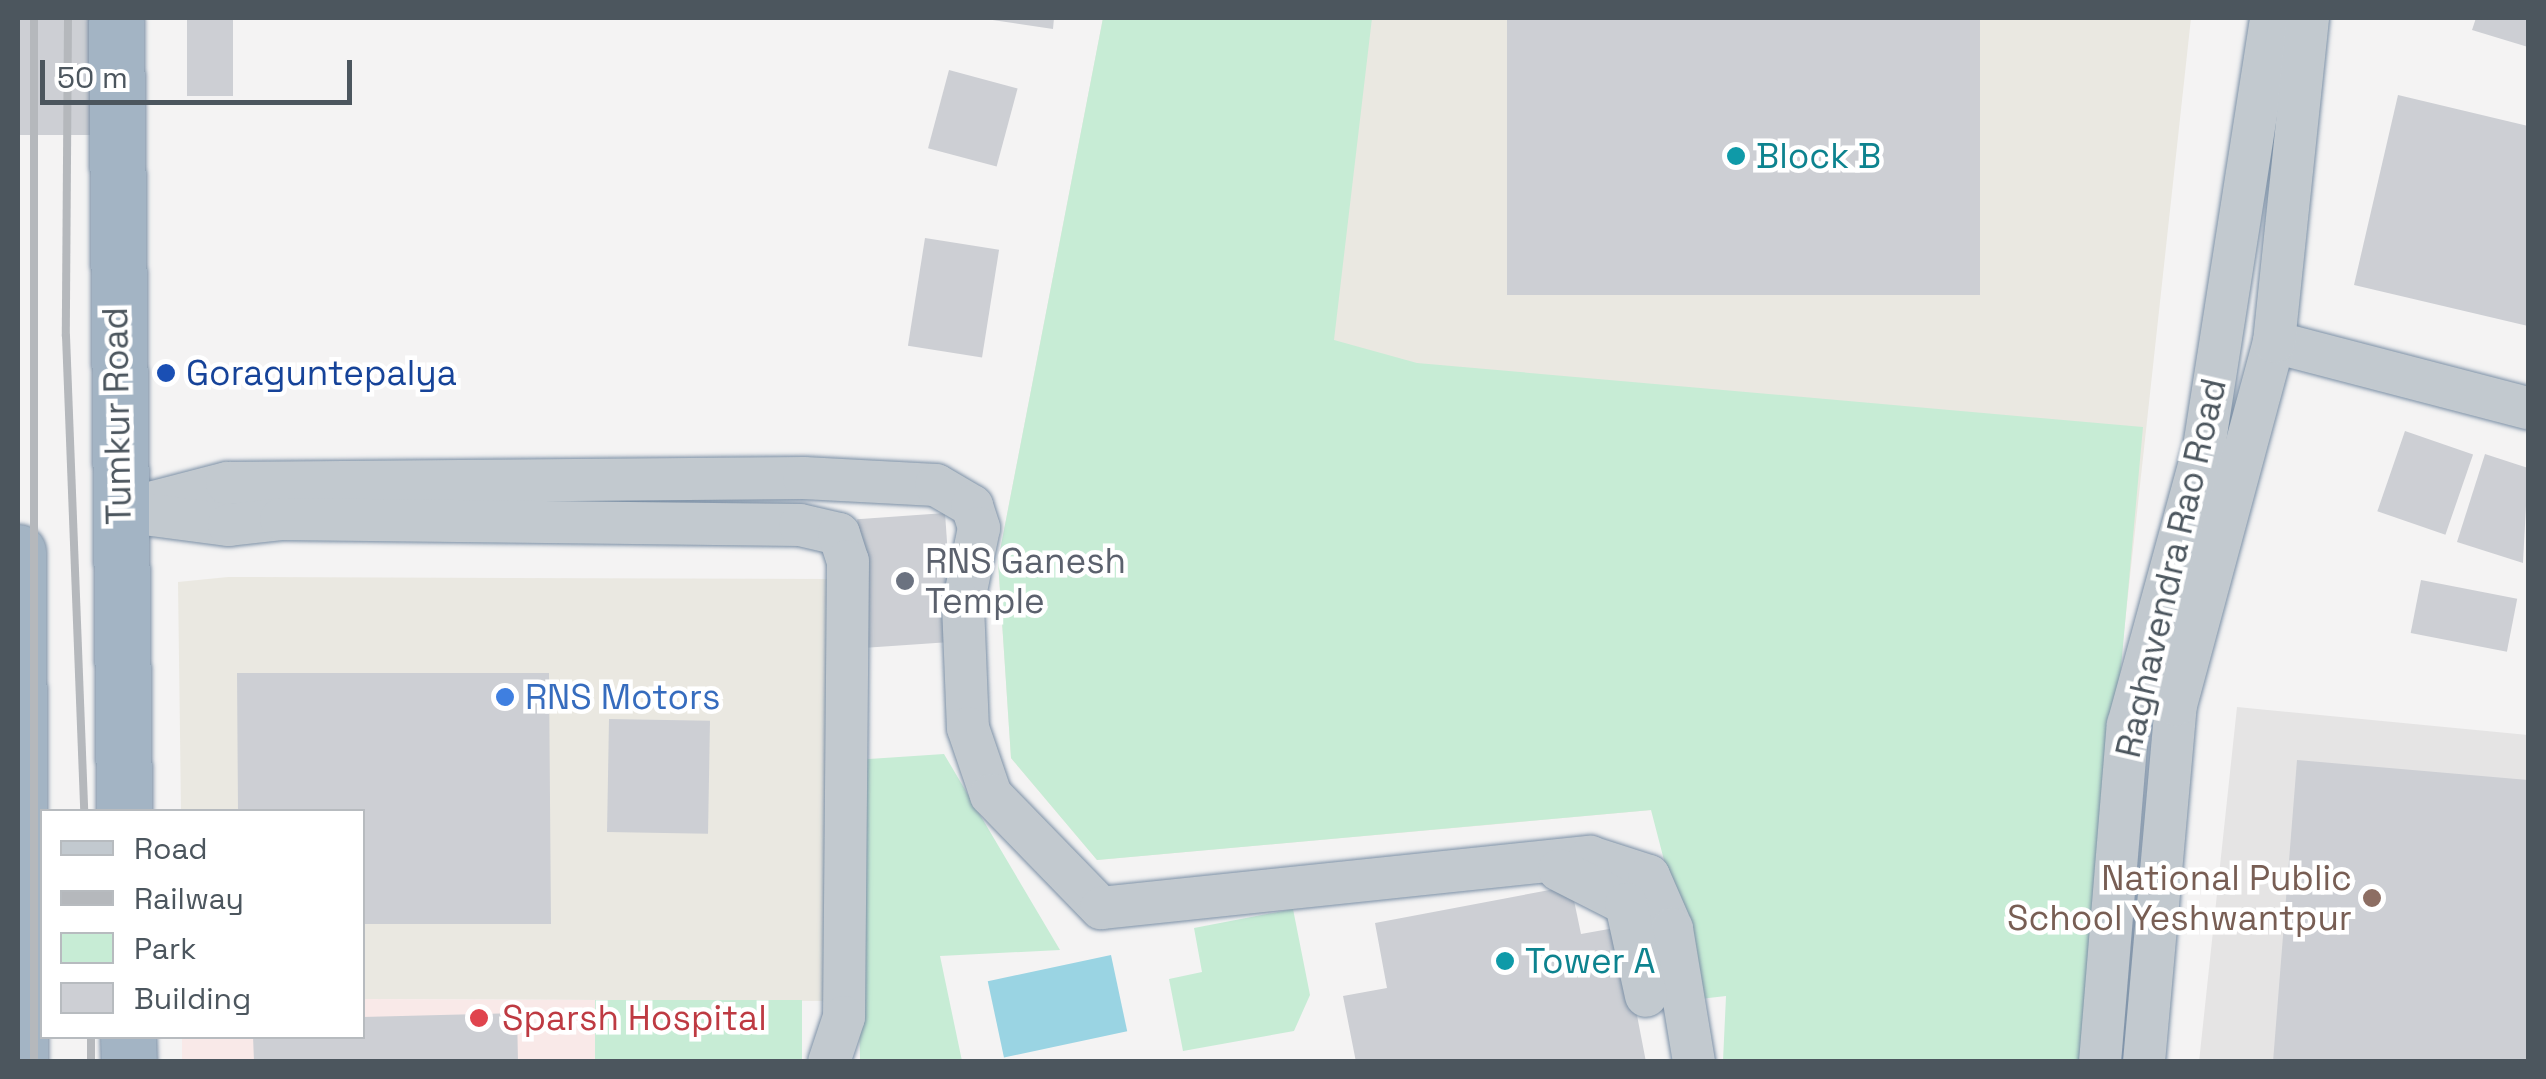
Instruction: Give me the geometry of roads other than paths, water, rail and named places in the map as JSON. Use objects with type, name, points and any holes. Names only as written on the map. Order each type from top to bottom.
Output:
[{"type":"highway","name":"Tumkur Road","points":[[116,20],[124,809]]},
{"type":"highway","points":[[18,552],[20,1062]]},
{"type":"street","name":"Raghavendra Rao Road","points":[[2100,1062],[2128,725],[2204,447],[2271,18]]},
{"type":"street","name":"Raghavendra Rao Road","points":[[2144,1062],[2176,705],[2274,342],[2308,18]]},
{"type":"street","points":[[2274,342],[2528,408]]},
{"type":"street","points":[[119,510],[227,484],[804,478],[936,485],[972,506],[979,528],[963,605],[968,728],[991,795],[1101,908],[1590,857],[1648,876],[1672,929],[1694,1062]]},
{"type":"street","points":[[800,525],[804,478]]},
{"type":"street","points":[[119,510],[229,525],[281,519],[800,525],[839,534],[848,562],[844,1017],[829,1062]]},
{"type":"street","points":[[1535,862],[1581,876],[1626,904],[1646,996]]},
{"type":"water","points":[[1111,955],[1127,1031],[1004,1057],[988,981]]},
{"type":"railway","points":[[34,18],[34,1062]]},
{"type":"railway","points":[[68,18],[66,336],[84,809]]},
{"type":"railway","points":[[91,1039],[91,1062]]},
{"type":"place","name":"Block B","points":[[1736,156]]},
{"type":"place","name":"Goraguntepalya","points":[[166,373]]},
{"type":"place","name":"RNS Ganesh Temple","points":[[905,581]]},
{"type":"place","name":"RNS Motors","points":[[505,697]]},
{"type":"place","name":"National Public School Yeshwantpur","points":[[2372,898]]},
{"type":"place","name":"Tower A","points":[[1505,961]]},
{"type":"place","name":"Sparsh Hospital","points":[[479,1018]]}]
